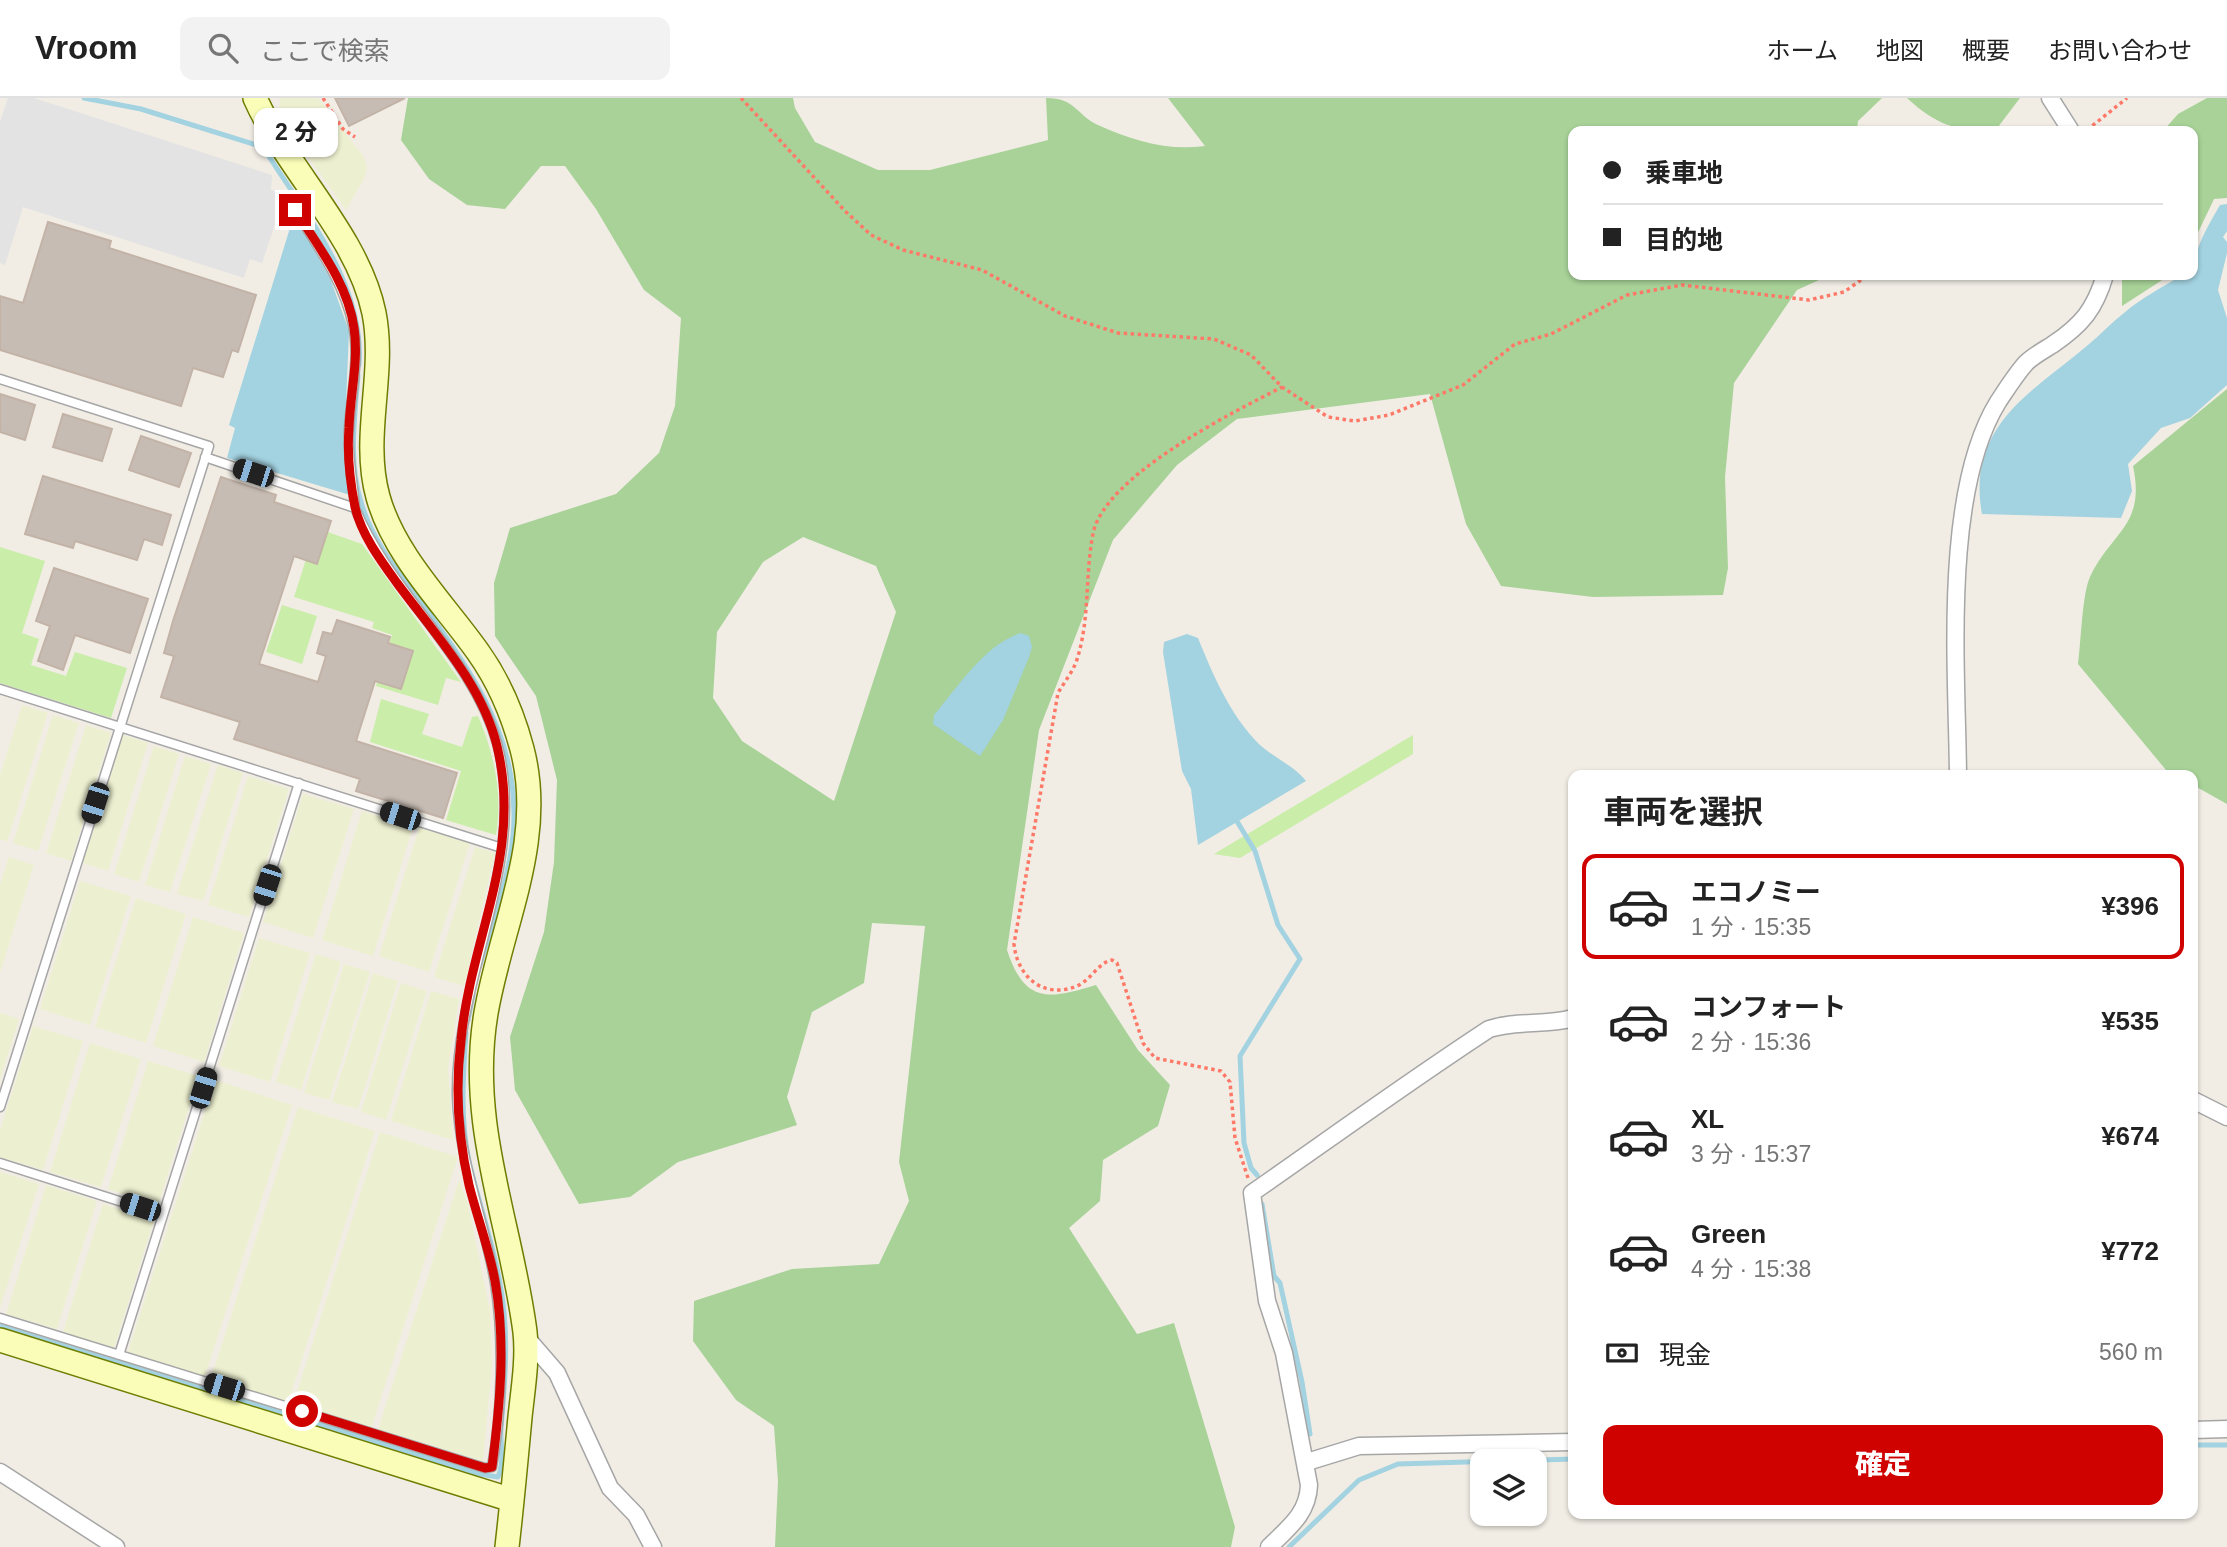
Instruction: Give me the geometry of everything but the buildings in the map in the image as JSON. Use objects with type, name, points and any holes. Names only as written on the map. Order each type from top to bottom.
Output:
[{"type":"street","points":[[255,98],[347,248],[374,312],[377,343],[370,436],[378,498],[397,538],[431,590],[481,655],[508,705],[523,752],[530,800],[527,848],[486,1011],[480,1059],[481,1109],[491,1175],[509,1237],[525,1336],[507,1547]]},
{"type":"street","points":[[2050,98],[2068,126]]},
{"type":"street","points":[[1958,770],[1957,638],[1962,520],[1974,452],[1997,403],[2026,362],[2073,331],[2097,302],[2104,280]]},
{"type":"street","points":[[1269,1547],[1303,1512],[1308,1502],[1307,1462],[1284,1353],[1266,1301],[1252,1193],[1346,1128],[1369,1108],[1489,1029],[1508,1023],[1549,1023],[1568,1019]]},
{"type":"street","points":[[2198,1102],[2227,1117]]},
{"type":"street","points":[[525,1336],[557,1373],[610,1488],[636,1515],[653,1547]]},
{"type":"street","points":[[0,1340],[512,1500]]},
{"type":"street","points":[[2198,1430],[2227,1429]]},
{"type":"street","points":[[1307,1462],[1359,1446],[1568,1442]]},
{"type":"street","points":[[0,1472],[116,1547]]},
{"type":"lane","points":[[0,1318],[485,1468],[492,1467],[501,1381],[500,1332],[495,1284],[461,1143],[457,1096],[467,995],[507,816],[504,778],[496,742],[481,703],[381,561],[355,508],[348,430],[355,360],[354,327],[335,275],[295,210]]},
{"type":"lane","points":[[0,379],[209,446],[0,1107]]},
{"type":"lane","points":[[205,457],[355,508]]},
{"type":"lane","points":[[0,689],[502,848]]},
{"type":"lane","points":[[119,1355],[299,783]]},
{"type":"lane","points":[[0,1163],[163,1215]]},
{"type":"path","points":[[323,98],[343,129],[355,137]]},
{"type":"path","points":[[741,98],[845,211],[872,235],[903,250],[982,270],[1066,316],[1118,333],[1214,339],[1251,355],[1282,387],[1328,417],[1355,421],[1389,415],[1463,385],[1515,344],[1551,334],[1627,295],[1655,287],[1718,287],[1809,300],[1844,292],[1861,280]]},
{"type":"path","points":[[2091,126],[2127,98]]},
{"type":"path","points":[[1252,1193],[1236,1138],[1230,1082],[1221,1071],[1155,1058],[1143,1043],[1119,969],[1112,960],[1106,961],[1095,974],[1076,987],[1051,989],[1029,981],[1016,963],[1014,944],[1058,693],[1078,658],[1084,630],[1093,532],[1102,512],[1140,471],[1222,418],[1282,387]]},
{"type":"green space","points":[[280,98],[318,98],[364,157],[367,168],[364,179],[346,210],[279,116]]},
{"type":"green space","points":[[408,98],[793,98],[795,108],[815,142],[878,170],[930,170],[1048,140],[1046,98],[1064,101],[1090,121],[1124,136],[1164,146],[1191,147],[1205,146],[1168,98],[1882,98],[1858,121],[1858,126],[1568,126],[1568,280],[1819,280],[1797,290],[1734,383],[1725,477],[1728,568],[1723,595],[1593,597],[1501,586],[1466,524],[1430,394],[1237,419],[1177,465],[1113,540],[1039,730],[1007,950],[1022,981],[1041,993],[1052,995],[1096,985],[1138,1050],[1170,1085],[1158,1126],[1103,1160],[1100,1201],[1069,1228],[1137,1334],[1174,1323],[1235,1527],[1231,1547],[775,1547],[778,1481],[774,1426],[736,1400],[693,1341],[694,1301],[792,1269],[879,1264],[909,1201],[899,1162],[925,926],[872,923],[864,983],[812,1012],[787,1097],[797,1125],[678,1162],[630,1197],[579,1204],[515,1090],[510,1037],[544,932],[554,862],[557,780],[536,696],[495,636],[494,583],[510,528],[616,494],[659,453],[675,406],[681,318],[644,290],[596,209],[565,166],[541,166],[505,209],[467,205],[429,179],[401,140]],"holes":[[[803,537],[876,566],[896,612],[834,801],[742,741],[713,698],[717,632],[763,562]]]},
{"type":"green space","points":[[1907,98],[2020,98],[1999,126],[1951,126]]},
{"type":"green space","points":[[2207,98],[2227,98],[2227,198],[2214,199],[2198,233],[2198,126],[2167,126],[2178,114]]},
{"type":"green space","points":[[2122,280],[2162,280],[2122,306]]},
{"type":"green space","points":[[2227,389],[2227,804],[2198,788],[2198,770],[2166,770],[2078,664],[2087,585],[2098,562],[2131,516],[2136,486],[2133,466]]},
{"type":"green space","points":[[316,528],[362,544],[461,682],[446,678],[438,705],[376,686],[392,635],[372,628],[374,622],[294,597]]},
{"type":"green space","points":[[0,547],[45,561],[22,633],[39,639],[31,665],[66,676],[75,652],[127,668],[111,718],[0,683]]},
{"type":"green space","points":[[282,605],[317,616],[302,664],[266,652]]},
{"type":"green space","points":[[381,699],[429,714],[422,734],[462,747],[472,717],[478,716],[489,744],[496,774],[496,835],[446,820],[461,771],[370,742]]},
{"type":"green space","points":[[22,705],[48,713],[7,842],[0,839],[0,775]]},
{"type":"green space","points":[[53,715],[79,723],[38,851],[13,843]]},
{"type":"green space","points":[[86,725],[111,733],[71,861],[46,853]]},
{"type":"green space","points":[[123,735],[148,743],[108,871],[83,863]]},
{"type":"green space","points":[[1413,735],[1413,754],[1240,858],[1214,854]]},
{"type":"green space","points":[[154,746],[179,754],[139,882],[114,874]]},
{"type":"green space","points":[[185,756],[211,764],[170,892],[145,885]]},
{"type":"green space","points":[[218,765],[243,773],[203,901],[177,894]]},
{"type":"green space","points":[[248,776],[289,789],[249,917],[208,905]]},
{"type":"green space","points":[[303,794],[354,809],[313,938],[263,922]]},
{"type":"green space","points":[[362,811],[413,827],[373,956],[322,940]]},
{"type":"green space","points":[[419,828],[470,843],[429,972],[379,956]]},
{"type":"green space","points":[[475,847],[495,853],[464,986],[434,977]]},
{"type":"green space","points":[[9,857],[34,865],[0,973],[0,884]]},
{"type":"green space","points":[[80,881],[131,896],[90,1025],[40,1009]]},
{"type":"green space","points":[[136,898],[186,914],[146,1043],[95,1027]]},
{"type":"green space","points":[[193,917],[244,933],[204,1062],[153,1046]]},
{"type":"green space","points":[[259,938],[310,953],[270,1082],[219,1066]]},
{"type":"green space","points":[[316,954],[341,962],[301,1090],[276,1082]]},
{"type":"green space","points":[[344,964],[370,972],[329,1100],[304,1093]]},
{"type":"green space","points":[[373,973],[398,981],[358,1109],[332,1102]]},
{"type":"green space","points":[[401,983],[427,991],[386,1120],[361,1112]]},
{"type":"green space","points":[[431,991],[459,999],[448,1068],[453,1140],[391,1121]]},
{"type":"green space","points":[[0,1013],[19,1019],[0,1080]]},
{"type":"green space","points":[[33,1026],[83,1041],[43,1170],[0,1157],[0,1130]]},
{"type":"green space","points":[[90,1043],[141,1059],[101,1187],[50,1172]]},
{"type":"green space","points":[[148,1061],[199,1076],[158,1205],[108,1189]]},
{"type":"green space","points":[[215,1080],[292,1105],[205,1376],[128,1352]]},
{"type":"green space","points":[[298,1107],[375,1131],[288,1403],[211,1378]]},
{"type":"green space","points":[[380,1132],[458,1157],[371,1429],[293,1404]]},
{"type":"green space","points":[[0,1172],[39,1184],[0,1308]]},
{"type":"green space","points":[[459,1180],[468,1204],[490,1311],[492,1365],[483,1461],[378,1429]]},
{"type":"green space","points":[[46,1185],[97,1201],[57,1329],[6,1314]]},
{"type":"green space","points":[[103,1204],[154,1220],[114,1348],[63,1332]]},
{"type":"shaded area","points":[[8,98],[34,98],[272,175],[271,190],[285,194],[262,263],[250,259],[244,278],[23,207],[5,265],[0,263],[0,122]]},
{"type":"water","points":[[2227,204],[2227,231],[2223,237],[2227,242],[2227,253],[2218,290],[2227,318],[2227,385],[2190,418],[2161,428],[2128,464],[2132,491],[2121,518],[1982,514],[1980,483],[1984,457],[1993,435],[2008,414],[2045,379],[2145,298],[2174,280],[2198,280],[2198,250],[2220,205]]},
{"type":"water","points":[[294,215],[330,278],[349,331],[345,427],[350,495],[227,458],[235,428],[229,425]]},
{"type":"water","points":[[1021,633],[1029,636],[1032,647],[1029,657],[1003,720],[980,756],[933,724],[934,715],[984,656]]},
{"type":"water","points":[[1187,634],[1198,638],[1222,692],[1246,730],[1262,747],[1306,781],[1198,845],[1191,789],[1182,771],[1163,652],[1164,642]]},
{"type":"waterway","points":[[84,98],[141,109],[263,147],[313,223],[342,277],[358,335],[359,365]]},
{"type":"waterway","points":[[358,375],[354,455],[357,486],[365,515],[390,561],[468,670],[496,724],[506,753],[514,816],[511,854],[480,965]]},
{"type":"waterway","points":[[1235,818],[1255,851],[1278,925],[1300,959],[1240,1056],[1244,1143],[1251,1168],[1257,1175]]},
{"type":"waterway","points":[[468,1020],[473,995]]},
{"type":"waterway","points":[[0,1326],[479,1474],[498,1477],[502,1459],[505,1327],[502,1293],[469,1161],[464,1130],[466,1033]]},
{"type":"waterway","points":[[1262,1204],[1274,1276],[1280,1283],[1302,1382],[1310,1434]]},
{"type":"waterway","points":[[2198,1445],[2227,1445]]},
{"type":"waterway","points":[[1289,1547],[1359,1480],[1398,1464],[1568,1459]]},
{"type":"route","points":[[295,210],[331,266],[344,292],[354,327],[355,360],[348,430],[355,508],[381,561],[459,667],[481,703],[496,742],[504,778],[507,816],[499,869],[467,995],[460,1040],[457,1096],[461,1143],[495,1284],[500,1332],[501,1381],[492,1467],[485,1468],[302,1411]]}]
